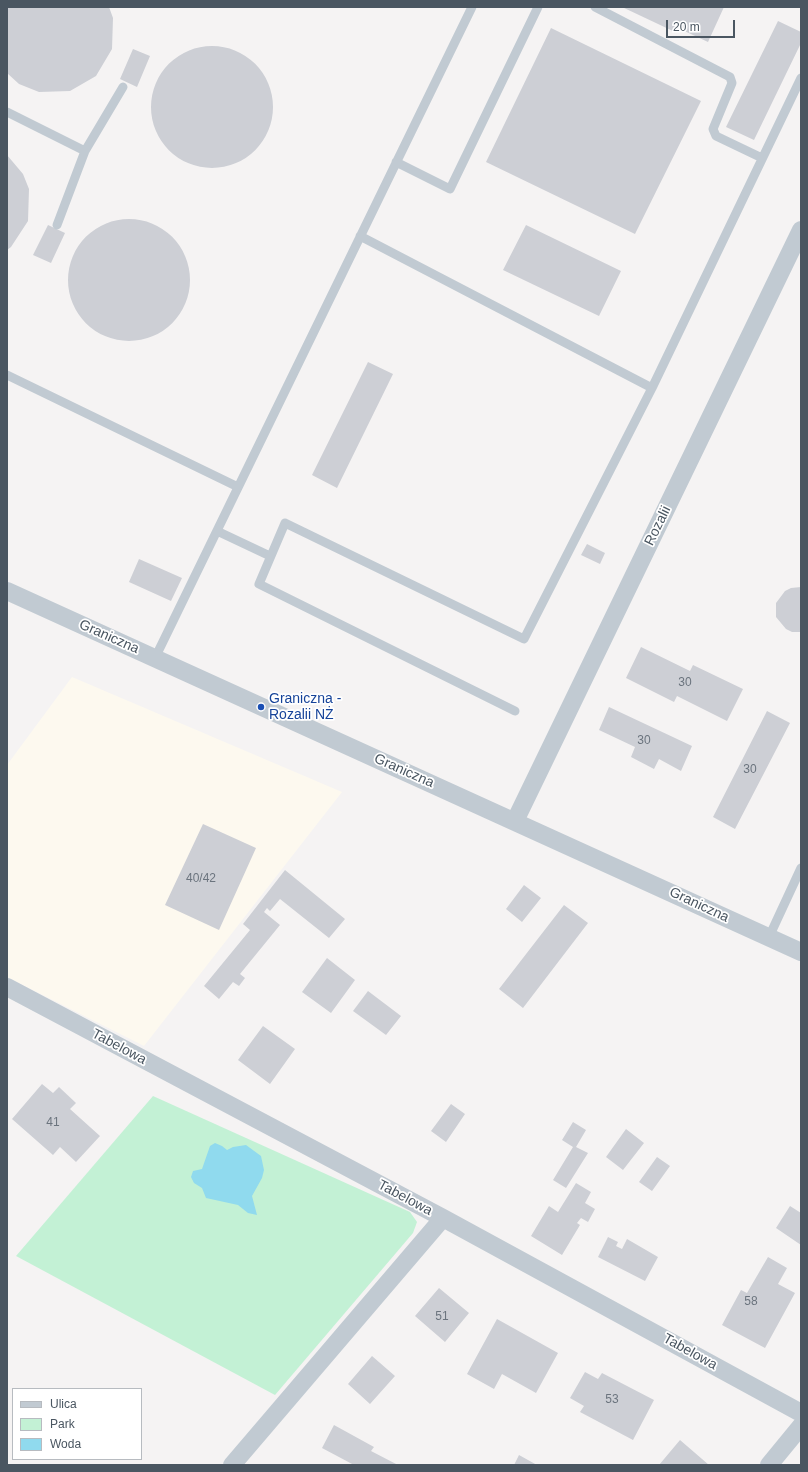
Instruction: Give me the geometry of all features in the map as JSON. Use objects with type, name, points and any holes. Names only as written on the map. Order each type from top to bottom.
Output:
[{"type":"street","name":"Rozalii","points":[[515,821],[801,230]]},
{"type":"street","name":"Graniczna","points":[[7,591],[801,952]]},
{"type":"street","name":"Tabelowa","points":[[7,987],[444,1218],[801,1413]]},
{"type":"street","points":[[232,1465],[444,1218]]},
{"type":"street","points":[[769,1465],[801,1426]]},
{"type":"lane","points":[[155,658],[472,7]]},
{"type":"lane","points":[[396,162],[450,189],[538,7]]},
{"type":"lane","points":[[595,7],[730,76],[732,83],[713,129],[716,136],[762,158]]},
{"type":"lane","points":[[515,711],[258,584],[270,556],[285,523],[524,640],[652,388],[801,78]]},
{"type":"lane","points":[[57,225],[85,151],[123,87]]},
{"type":"lane","points":[[7,112],[85,151]]},
{"type":"lane","points":[[360,236],[652,388]]},
{"type":"lane","points":[[7,375],[238,487]]},
{"type":"lane","points":[[217,531],[270,556]]},
{"type":"lane","points":[[769,937],[801,868]]},
{"type":"shaded area","points":[[72,677],[342,792],[144,1046],[7,977],[7,765]]},
{"type":"green space","points":[[153,1096],[410,1212],[417,1222],[413,1233],[275,1395],[16,1256]]},
{"type":"water","points":[[215,1143],[227,1150],[233,1147],[246,1145],[261,1156],[264,1170],[262,1178],[252,1196],[257,1215],[248,1213],[238,1205],[206,1198],[202,1188],[194,1183],[191,1177],[193,1171],[202,1169],[210,1146]]},
{"type":"building","points":[[7,7],[109,7],[113,18],[112,49],[96,76],[70,91],[39,92],[19,84],[7,73]]},
{"type":"building","points":[[622,7],[724,7],[708,42],[678,28],[675,32]]},
{"type":"building","points":[[778,21],[801,32],[801,43],[754,140],[726,127]]},
{"type":"building","points":[[551,28],[701,101],[635,234],[486,162]]},
{"type":"building","points":[[212,46],[235,50],[246,56],[255,64],[263,73],[269,84],[273,107],[269,130],[263,141],[255,150],[246,158],[235,164],[212,168],[189,164],[178,158],[169,150],[161,141],[155,130],[151,107],[155,84],[161,73],[169,64],[178,56],[189,50]]},
{"type":"building","points":[[133,49],[150,56],[137,87],[120,79]]},
{"type":"building","points":[[7,155],[23,174],[29,189],[28,221],[11,247],[7,250]]},
{"type":"building","points":[[129,219],[152,223],[163,229],[172,237],[180,246],[186,257],[190,280],[186,303],[180,314],[172,323],[163,331],[152,337],[129,341],[106,337],[95,331],[86,323],[78,314],[72,303],[68,280],[72,257],[78,246],[86,237],[95,229],[106,223]]},
{"type":"building","points":[[48,225],[65,233],[51,263],[33,255]]},
{"type":"building","points":[[526,225],[621,271],[599,316],[503,270]]},
{"type":"building","points":[[368,362],[393,374],[337,488],[312,475]]},
{"type":"building","points":[[587,544],[605,553],[600,564],[581,555]]},
{"type":"building","points":[[139,559],[182,578],[171,601],[129,582]]},
{"type":"building","points":[[801,587],[801,632],[792,632],[786,629],[776,617],[776,603],[785,591],[791,588]]},
{"type":"building","points":[[641,647],[690,671],[693,665],[743,689],[727,721],[677,696],[674,702],[626,678]]},
{"type":"building","points":[[609,707],[692,746],[681,771],[659,759],[654,769],[631,757],[635,747],[599,730]]},
{"type":"building","points":[[767,711],[790,723],[735,829],[713,817]]},
{"type":"building","points":[[203,824],[256,848],[219,930],[165,905]]},
{"type":"building","points":[[285,870],[345,919],[329,938],[280,899],[270,911],[267,908],[264,912],[280,925],[240,974],[245,978],[239,986],[233,982],[219,999],[204,986],[250,930],[243,924]]},
{"type":"building","points":[[524,885],[541,898],[522,922],[506,909]]},
{"type":"building","points":[[564,905],[588,923],[523,1008],[499,989]]},
{"type":"building","points":[[327,958],[355,980],[331,1013],[302,992]]},
{"type":"building","points":[[368,991],[401,1016],[386,1035],[353,1011]]},
{"type":"building","points":[[263,1026],[295,1049],[270,1084],[238,1060]]},
{"type":"building","points":[[42,1084],[53,1093],[59,1087],[76,1103],[70,1109],[100,1136],[76,1162],[60,1147],[53,1155],[12,1119]]},
{"type":"building","points":[[451,1104],[465,1114],[446,1142],[431,1131]]},
{"type":"building","points":[[573,1122],[586,1130],[576,1147],[588,1153],[566,1188],[553,1180],[573,1147],[562,1140]]},
{"type":"building","points":[[626,1129],[644,1143],[623,1170],[606,1157]]},
{"type":"building","points":[[657,1157],[670,1166],[652,1191],[639,1182]]},
{"type":"building","points":[[576,1183],[591,1192],[585,1203],[595,1209],[588,1222],[581,1218],[577,1223],[580,1225],[562,1255],[531,1236],[549,1206],[558,1212]]},
{"type":"building","points":[[790,1206],[801,1213],[801,1245],[776,1228]]},
{"type":"building","points":[[608,1237],[618,1242],[616,1246],[622,1249],[627,1239],[658,1257],[645,1281],[598,1257]]},
{"type":"building","points":[[768,1257],[787,1268],[778,1284],[795,1293],[765,1348],[722,1325],[741,1290],[747,1293]]},
{"type":"building","points":[[439,1288],[469,1313],[445,1342],[415,1316]]},
{"type":"building","points":[[497,1319],[558,1353],[536,1393],[502,1374],[494,1389],[467,1374]]},
{"type":"building","points":[[372,1356],[395,1376],[370,1404],[348,1384]]},
{"type":"building","points":[[585,1372],[598,1379],[602,1373],[654,1400],[633,1440],[580,1412],[584,1406],[570,1398]]},
{"type":"building","points":[[334,1425],[374,1447],[371,1451],[398,1465],[354,1465],[322,1448]]},
{"type":"building","points":[[680,1440],[709,1465],[659,1465]]},
{"type":"building","points":[[519,1455],[537,1465],[514,1465]]},
{"type":"place","name":"Graniczna - Rozalii NŻ","points":[[261,707]]}]
